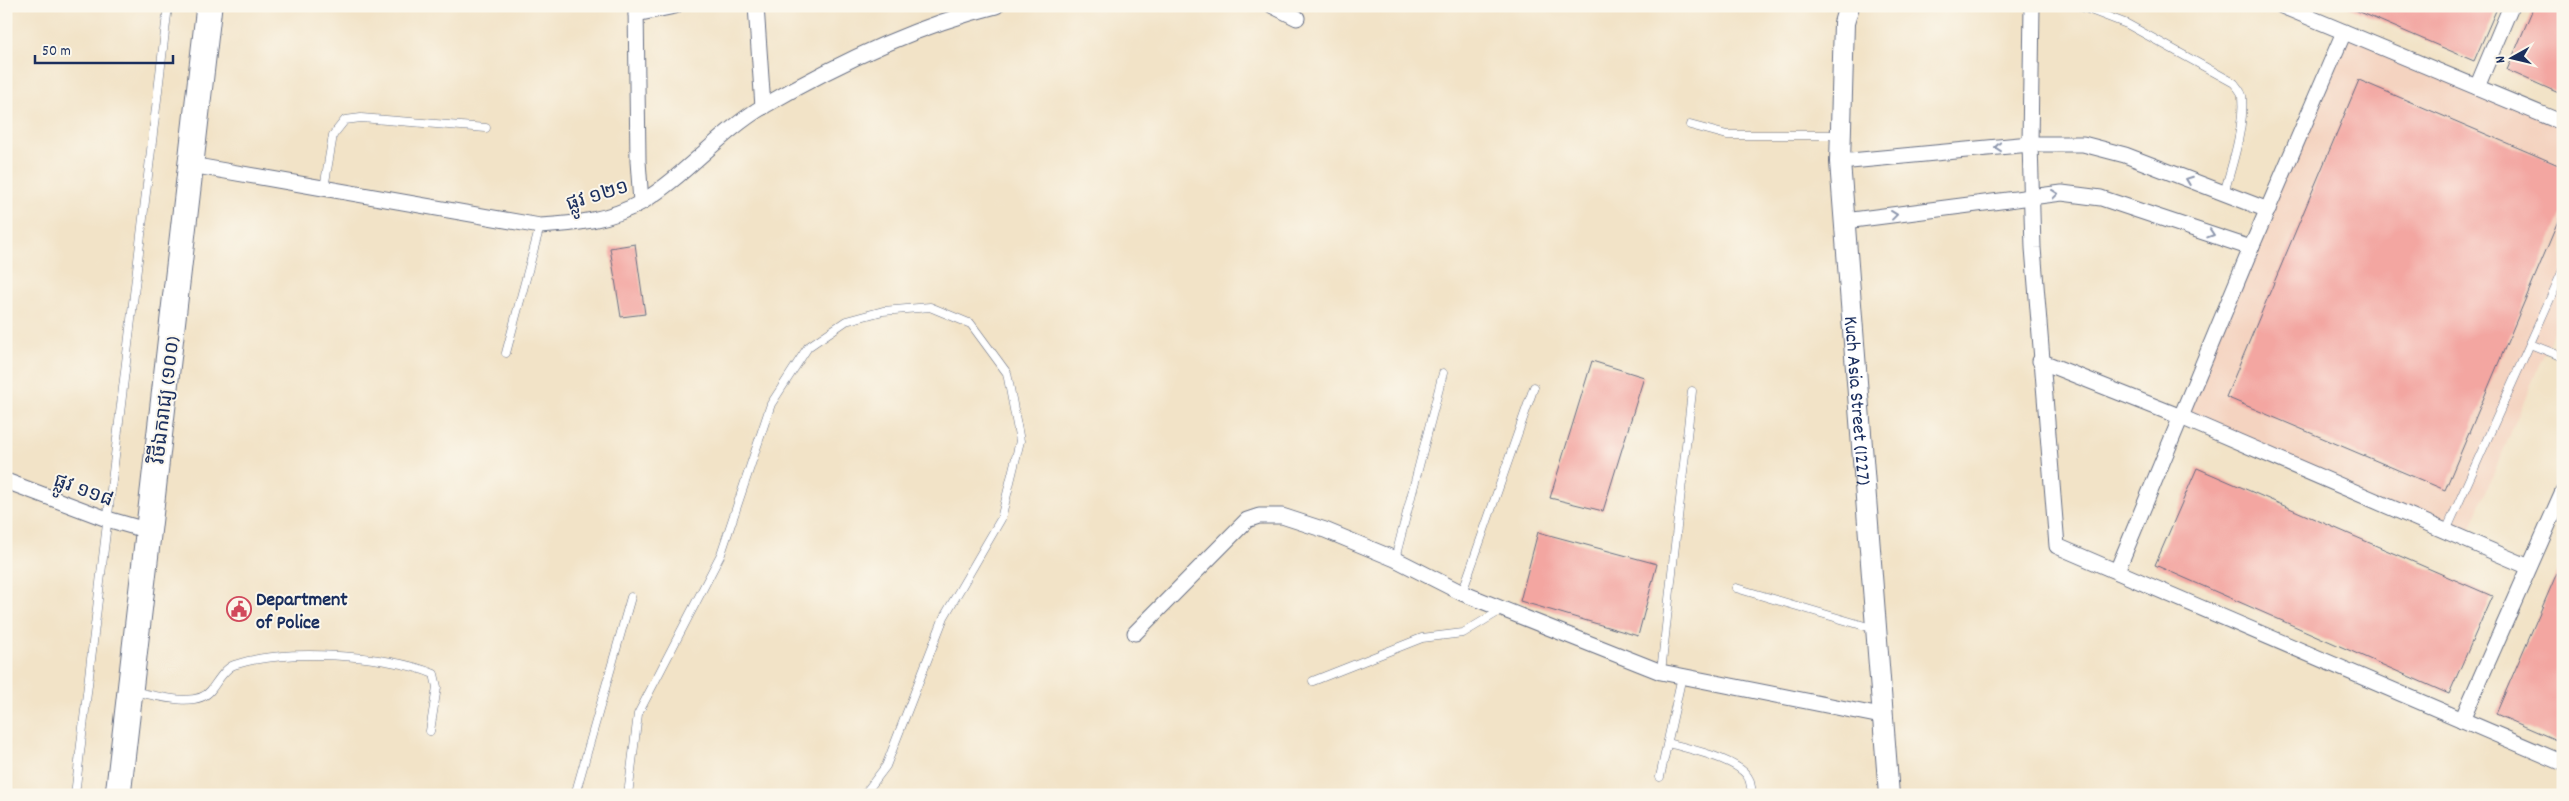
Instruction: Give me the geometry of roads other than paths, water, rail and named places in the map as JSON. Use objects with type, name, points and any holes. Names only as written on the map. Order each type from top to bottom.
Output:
[{"type":"main road","name":"វិថីឯករាជ្យ (១០០)","points":[[118,795],[209,6]]},
{"type":"street","points":[[641,202],[638,160],[636,10],[675,6]]},
{"type":"street","points":[[756,6],[762,107]]},
{"type":"street","name":"ផ្លូវ ១២១","points":[[191,164],[540,226],[579,224],[641,202],[762,107],[880,45],[973,12],[996,6]]},
{"type":"street","points":[[1273,6],[1297,18]]},
{"type":"street","name":"Kuch Asia Street (1227)","points":[[1849,6],[1844,23],[1839,135],[1840,162],[1881,716],[1889,795]]},
{"type":"street","points":[[2032,6],[2031,198],[2040,361],[2054,542],[2060,548],[2563,763]]},
{"type":"street","points":[[2282,6],[2563,123]]},
{"type":"street","points":[[2477,87],[2511,6]]},
{"type":"street","points":[[2117,571],[2251,248],[2344,32]]},
{"type":"street","points":[[1840,162],[2030,144],[2083,144],[2125,154],[2268,210]]},
{"type":"street","points":[[1845,221],[2062,193],[2101,198],[2251,248]]},
{"type":"street","points":[[2040,361],[2181,417],[2529,567]]},
{"type":"street","name":"ផ្លូវ ១១៨","points":[[6,481],[107,519],[149,531]]},
{"type":"street","points":[[2462,720],[2563,491]]},
{"type":"street","points":[[1135,633],[1247,520],[1260,516],[1282,516],[1325,530],[1395,559],[1462,593],[1661,672],[1881,716]]},
{"type":"lane","points":[[75,795],[168,6]]},
{"type":"lane","points":[[2080,6],[2127,24],[2234,83],[2242,94],[2242,107],[2236,154],[2224,193]]},
{"type":"lane","points":[[324,188],[333,135],[345,120],[361,118],[486,128]]},
{"type":"lane","points":[[1690,125],[1727,135],[1839,135]]},
{"type":"lane","points":[[506,353],[540,226]]},
{"type":"lane","points":[[2446,531],[2563,270]]},
{"type":"lane","points":[[628,795],[638,714],[721,554],[771,404],[808,347],[846,321],[883,311],[930,307],[971,324],[1007,373],[1020,441],[1001,519],[944,617],[886,766],[864,795]]},
{"type":"lane","points":[[2530,344],[2563,357]]},
{"type":"lane","points":[[1395,559],[1443,373]]},
{"type":"lane","points":[[1462,593],[1534,388]]},
{"type":"lane","points":[[1661,672],[1692,391]]},
{"type":"lane","points":[[1736,588],[1875,629]]},
{"type":"lane","points":[[575,795],[631,597]]},
{"type":"lane","points":[[1312,681],[1376,654],[1422,638],[1463,633],[1503,609]]},
{"type":"lane","points":[[130,691],[193,701],[206,697],[231,666],[246,661],[317,655],[382,660],[434,674],[437,687],[430,731]]},
{"type":"lane","points":[[1660,777],[1682,676]]},
{"type":"lane","points":[[1668,743],[1736,766],[1749,779],[1752,795]]},
{"type":"place","name":"Department of Police","points":[[239,609]]}]
